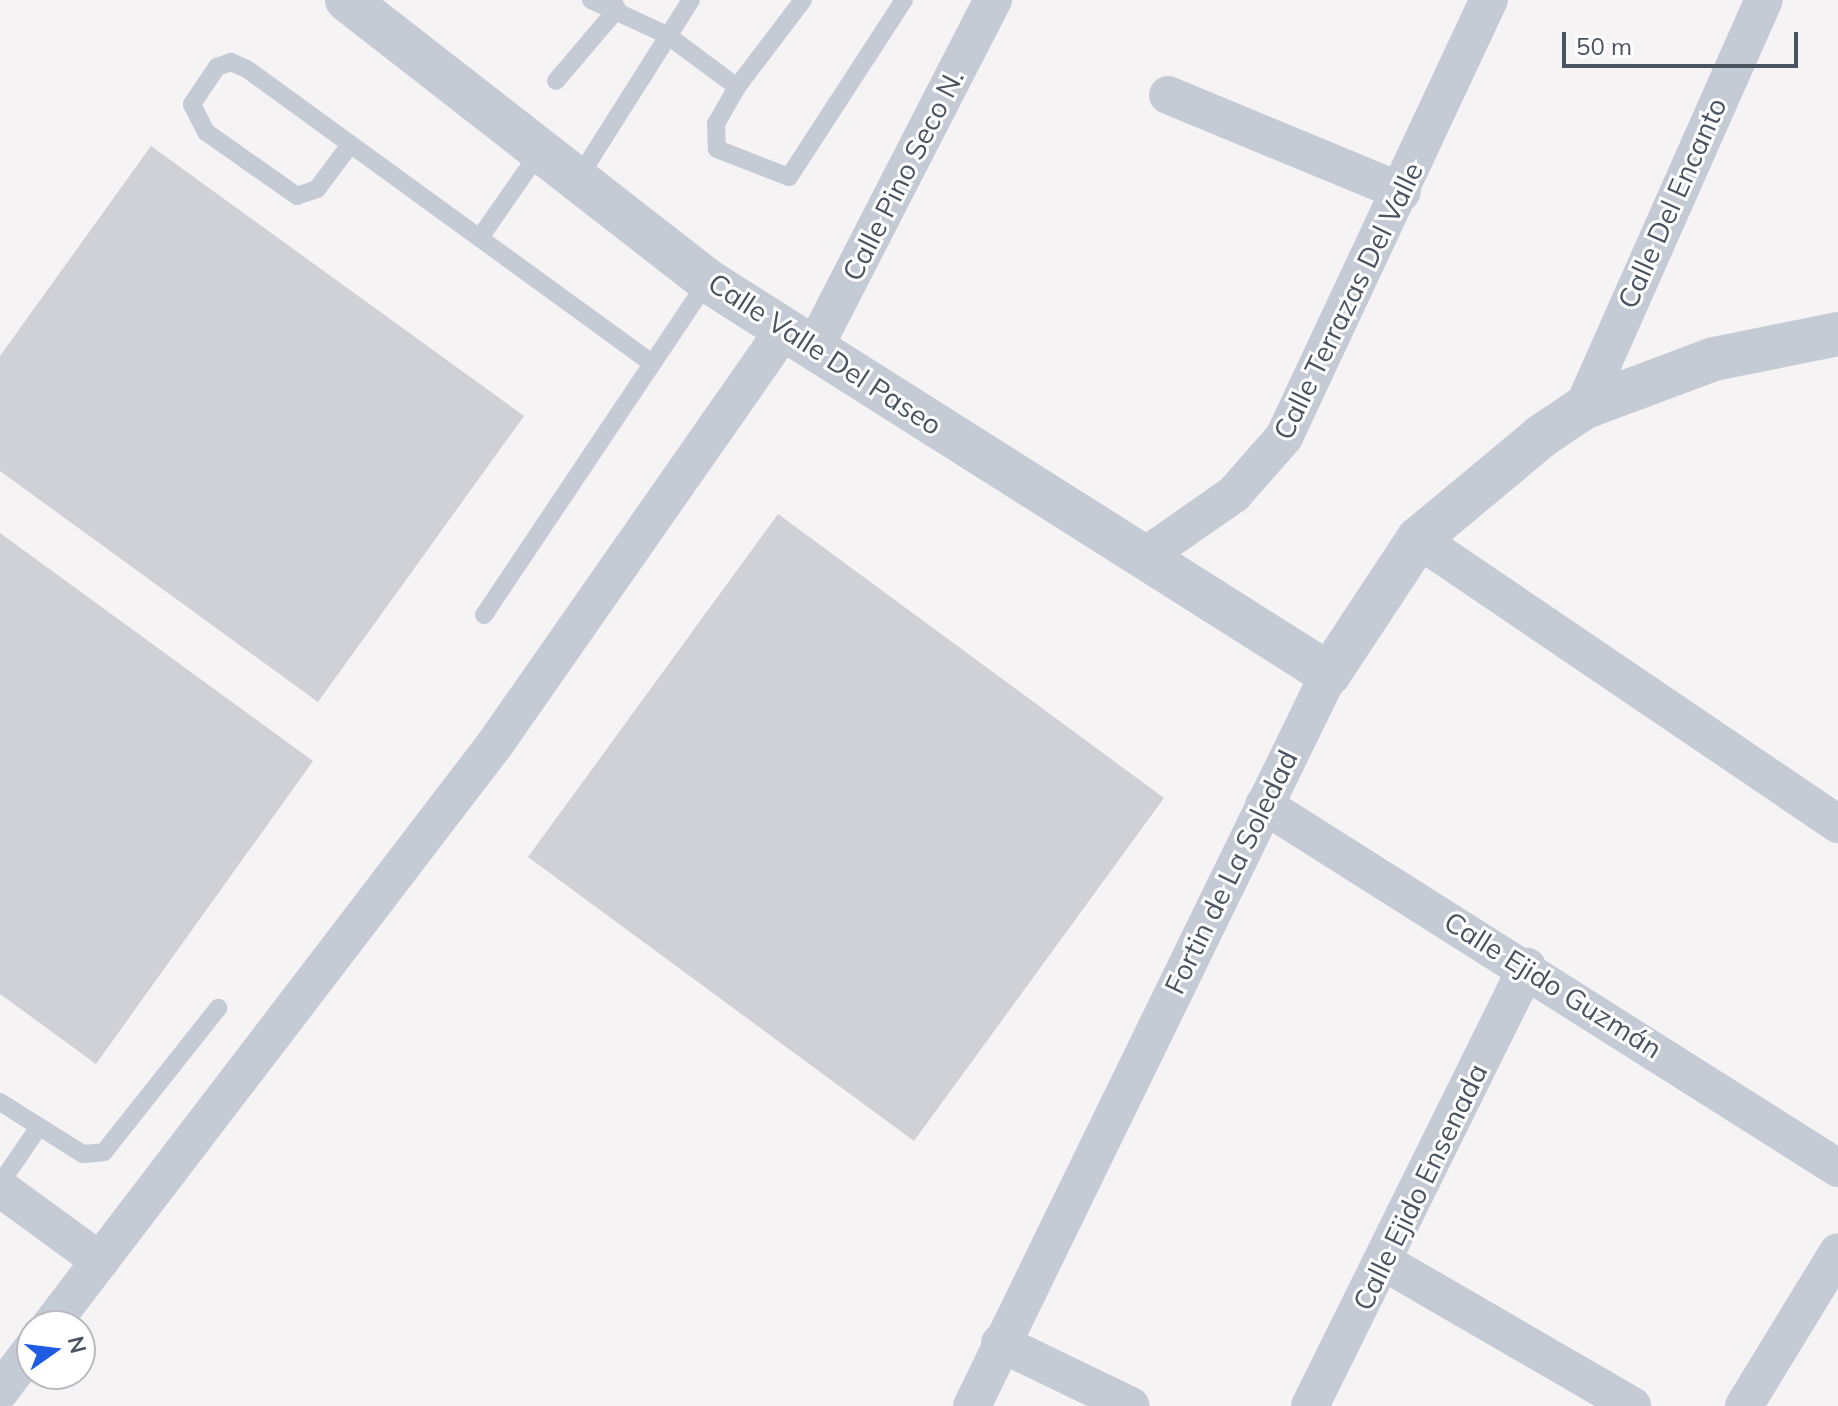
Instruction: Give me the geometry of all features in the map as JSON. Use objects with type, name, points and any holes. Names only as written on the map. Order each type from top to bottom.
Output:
[{"type":"street","name":"Calle Valle Del Paseo","points":[[347,0],[539,153],[579,177],[708,281],[1148,554],[1329,674]]},
{"type":"street","name":"Calle Pino Seco N.","points":[[62,1310],[799,340],[993,0]]},
{"type":"street","name":"Calle Terrazas Del Valle","points":[[1148,554],[1265,465],[1303,406],[1489,0]]},
{"type":"street","name":"Calle Del Encanto","points":[[1583,408],[1764,0]]},
{"type":"street","points":[[1168,95],[1402,192]]},
{"type":"street","name":"Fortin de La Soledad","points":[[972,1406],[1000,1343],[1329,674],[1418,539],[1583,408],[1714,359],[1838,334]]},
{"type":"street","points":[[1418,539],[1838,824]]},
{"type":"street","name":"Calle Ejido Guzmán","points":[[1264,805],[1527,967],[1838,1168]]},
{"type":"street","name":"Calle Ejido Ensenada","points":[[1310,1406],[1384,1262],[1527,967]]},
{"type":"street","points":[[0,1186],[100,1261]]},
{"type":"street","points":[[1744,1406],[1838,1252]]},
{"type":"street","points":[[1384,1262],[1632,1406]]},
{"type":"street","points":[[1000,1343],[1131,1406]]},
{"type":"street","points":[[0,1391],[16,1370]]},
{"type":"lane","points":[[591,0],[615,4],[667,35],[737,87]]},
{"type":"lane","points":[[579,177],[691,0]]},
{"type":"lane","points":[[803,0],[737,87],[716,124],[717,149],[789,177],[904,0]]},
{"type":"lane","points":[[556,81],[615,4]]},
{"type":"lane","points":[[350,145],[317,189],[297,196],[206,132],[192,104],[217,67],[231,62],[481,236],[651,363]]},
{"type":"lane","points":[[481,236],[539,153]]},
{"type":"lane","points":[[484,615],[708,281]]},
{"type":"lane","points":[[0,1102],[83,1154],[104,1152],[218,1008]]},
{"type":"lane","points":[[0,1186],[38,1128]]},
{"type":"building","points":[[151,146],[524,416],[318,702],[0,471],[0,356]]},
{"type":"building","points":[[778,514],[1164,798],[914,1141],[528,857]]},
{"type":"building","points":[[0,533],[313,761],[96,1064],[0,994]]}]
